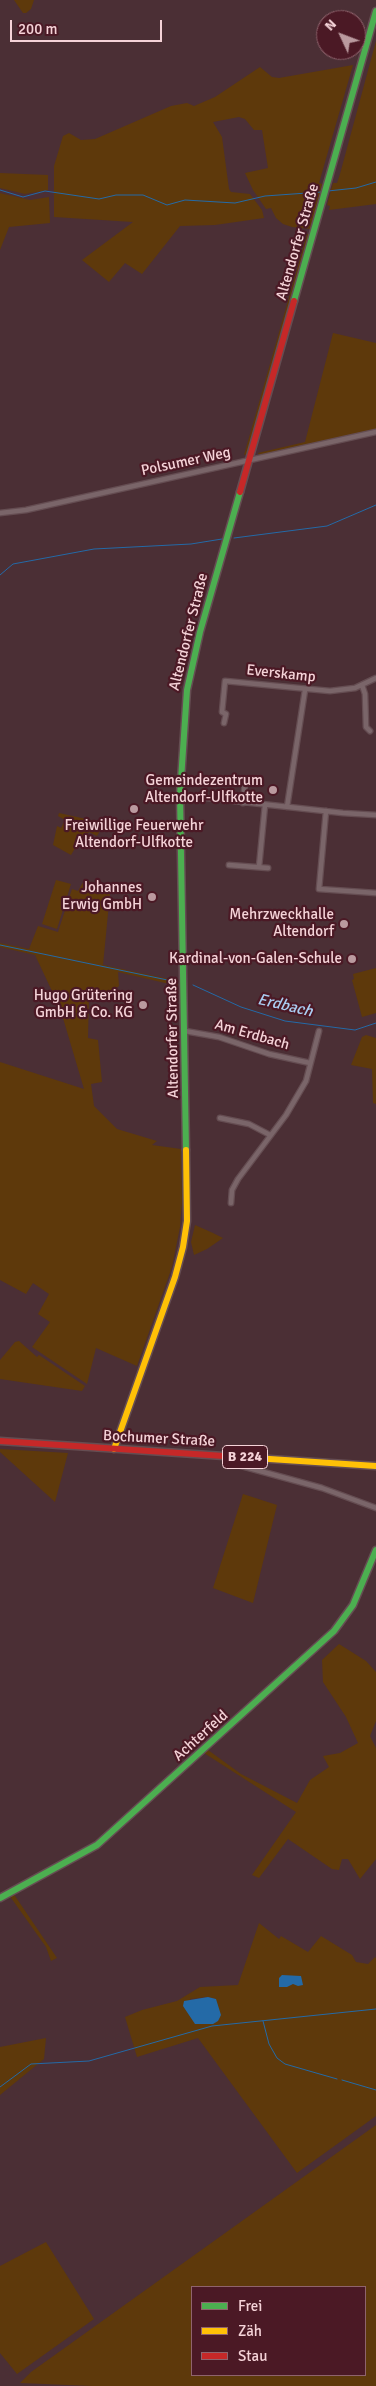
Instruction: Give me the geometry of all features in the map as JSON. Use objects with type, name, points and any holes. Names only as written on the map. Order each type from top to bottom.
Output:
[{"type":"street","name":"Altendorfer Straße","points":[[114,1449],[170,1292],[183,1248],[188,1196],[180,795],[184,706],[193,663],[376,11]]},
{"type":"street","name":"Polsumer Weg","points":[[0,513],[26,510],[376,432]]},
{"type":"street","name":"Everskamp","points":[[224,723],[226,714],[222,712],[225,681],[305,690],[348,690],[376,678]]},
{"type":"street","points":[[362,685],[366,727],[370,731]]},
{"type":"street","points":[[287,807],[305,690]]},
{"type":"street","points":[[188,779],[245,782],[244,803]]},
{"type":"street","points":[[180,795],[376,815]]},
{"type":"street","points":[[259,867],[265,805]]},
{"type":"street","points":[[326,811],[319,889],[376,894]]},
{"type":"street","points":[[229,865],[268,868]]},
{"type":"street","points":[[231,1203],[234,1185],[297,1097],[306,1081],[319,1030]]},
{"type":"street","name":"Am Erdbach","points":[[185,1031],[219,1037],[269,1054],[310,1064]]},
{"type":"street","points":[[220,1118],[249,1124],[270,1135]]},
{"type":"street","name":"Bochumer Straße","points":[[0,1441],[376,1466]]},
{"type":"street","points":[[230,1456],[238,1465],[322,1488],[376,1508]]},
{"type":"street","name":"Achterfeld","points":[[0,1898],[97,1845],[334,1631],[353,1606],[376,1550]]},
{"type":"shaded area","points":[[14,0],[34,0],[31,9],[23,13]]},
{"type":"shaded area","points":[[376,41],[376,204],[329,210],[330,206],[327,205],[333,183],[337,183],[340,174]]},
{"type":"shaded area","points":[[353,65],[319,183],[322,184],[311,229],[283,224],[276,218],[271,208],[266,209],[253,190],[245,173],[268,168],[262,130],[254,130],[245,119],[239,117],[213,122],[222,137],[229,189],[231,192],[250,194],[262,210],[264,218],[215,225],[180,226],[142,274],[125,263],[109,282],[82,260],[133,222],[54,217],[54,166],[63,136],[69,133],[81,140],[95,139],[171,106],[187,103],[194,106],[215,97],[260,67],[272,77],[279,78]]},
{"type":"shaded area","points":[[0,173],[48,175],[48,190],[25,194],[0,188]]},
{"type":"shaded area","points":[[0,193],[30,200],[49,197],[50,223],[9,227],[0,250]]},
{"type":"shaded area","points":[[307,234],[309,234],[247,454],[244,455]]},
{"type":"shaded area","points":[[333,333],[376,343],[376,429],[260,457],[258,453],[305,442]]},
{"type":"shaded area","points":[[59,813],[104,823],[97,836],[89,832],[83,841],[80,840],[71,855],[53,845],[57,826],[61,828],[65,820],[58,816]]},
{"type":"shaded area","points":[[85,879],[110,893],[103,965],[178,981],[178,986],[118,972],[119,986],[110,993],[89,994],[88,1038],[98,1040],[102,1082],[91,1084],[94,1106],[117,1129],[157,1141],[152,1145],[181,1149],[182,1202],[180,1227],[172,1267],[137,1366],[96,1348],[87,1384],[32,1347],[50,1322],[38,1314],[49,1294],[33,1283],[26,1294],[0,1280],[0,1062],[84,1089],[60,1008],[35,955],[0,947],[0,943],[29,949],[38,926],[58,932],[72,889],[78,891]]},
{"type":"shaded area","points":[[56,880],[71,884],[57,929],[42,924]]},
{"type":"shaded area","points":[[376,968],[376,1013],[362,1017],[352,980],[354,979],[353,974]]},
{"type":"shaded area","points":[[366,1035],[376,1038],[376,1104],[373,1103],[372,1069],[351,1065],[362,1037]]},
{"type":"shaded area","points":[[195,1225],[223,1238],[194,1255],[191,1242]]},
{"type":"shaded area","points":[[19,1341],[37,1357],[39,1355],[85,1386],[82,1391],[0,1379],[0,1360],[15,1342]]},
{"type":"shaded area","points":[[0,1449],[68,1453],[55,1502],[0,1452]]},
{"type":"shaded area","points":[[243,1494],[277,1505],[253,1603],[213,1588]]},
{"type":"shaded area","points":[[339,1644],[366,1661],[376,1672],[376,1721],[370,1736],[376,1748],[376,1859],[360,1879],[348,1859],[342,1859],[339,1870],[332,1869],[288,1839],[259,1878],[252,1875],[296,1812],[204,1753],[208,1750],[241,1774],[297,1803],[310,1780],[329,1767],[323,1756],[340,1753],[358,1743],[346,1717],[323,1682],[322,1660]]},
{"type":"shaded area","points":[[13,1893],[57,1958],[51,1961],[46,1947],[9,1895]]},
{"type":"shaded area","points":[[259,1923],[279,1939],[281,1936],[308,1952],[321,1936],[352,1955],[356,1962],[368,1964],[376,1958],[376,2116],[297,2173],[198,2038],[137,2057],[125,2017],[142,2010],[177,2001],[200,1987],[238,1985]],"holes":[[[207,1997],[216,1999],[213,2024],[195,2024],[190,1999]]]},
{"type":"shaded area","points":[[46,2038],[44,2059],[0,2095],[0,2047]]},
{"type":"shaded area","points":[[376,2125],[376,2386],[92,2386],[20,2383],[31,2372]]},
{"type":"shaded area","points":[[46,2242],[94,2319],[17,2374],[0,2353],[0,2266]]},
{"type":"water","points":[[282,1975],[301,1976],[303,1985],[293,1984],[287,1987],[279,1987],[279,1978]]},
{"type":"water","points":[[208,1997],[216,1999],[221,2015],[218,2021],[213,2024],[195,2024],[183,2006],[184,2001]]},
{"type":"waterway","points":[[328,191],[356,188],[376,182]]},
{"type":"waterway","points":[[0,190],[23,197],[45,191],[99,199],[116,195],[143,195],[167,205],[185,200],[235,203],[265,196],[321,192]]},
{"type":"waterway","points":[[234,538],[327,526],[376,505]]},
{"type":"waterway","points":[[0,575],[13,564],[94,549],[191,544],[222,539]]},
{"type":"waterway","name":"Erdbach","points":[[0,945],[177,982]]},
{"type":"waterway","name":"Erdbach","points":[[193,985],[241,1007],[285,1021],[355,1030],[376,1023]]},
{"type":"waterway","points":[[0,2087],[31,2064],[89,2061],[212,2026],[376,2009]]},
{"type":"waterway","points":[[263,2021],[269,2044],[277,2058],[285,2064],[337,2079]]},
{"type":"waterway","points":[[342,2080],[376,2090]]},
{"type":"traffic: fast","points":[[294,301],[376,11]]},
{"type":"traffic: fast","points":[[186,1150],[180,795],[187,690],[200,632],[240,492]]},
{"type":"traffic: fast","points":[[0,1898],[97,1845],[334,1631],[353,1605],[376,1550]]},
{"type":"traffic: slow","points":[[114,1449],[175,1277],[183,1247],[187,1221],[186,1150]]},
{"type":"traffic: slow","points":[[224,1456],[376,1466]]},
{"type":"traffic: jam","points":[[240,492],[294,301]]},
{"type":"traffic: jam","points":[[0,1441],[224,1456]]},
{"type":"place","name":"Gemeindezentrum Altendorf-Ulfkotte","points":[[273,790]]},
{"type":"place","name":"Freiwillige Feuerwehr Altendorf-Ulfkotte","points":[[134,809]]},
{"type":"place","name":"Johannes Erwig GmbH","points":[[152,897]]},
{"type":"place","name":"Mehrzweckhalle Altendorf","points":[[344,924]]},
{"type":"place","name":"Kardinal-von-Galen-Schule","points":[[352,959]]},
{"type":"place","name":"Hugo Grütering GmbH & Co. KG","points":[[143,1005]]}]
